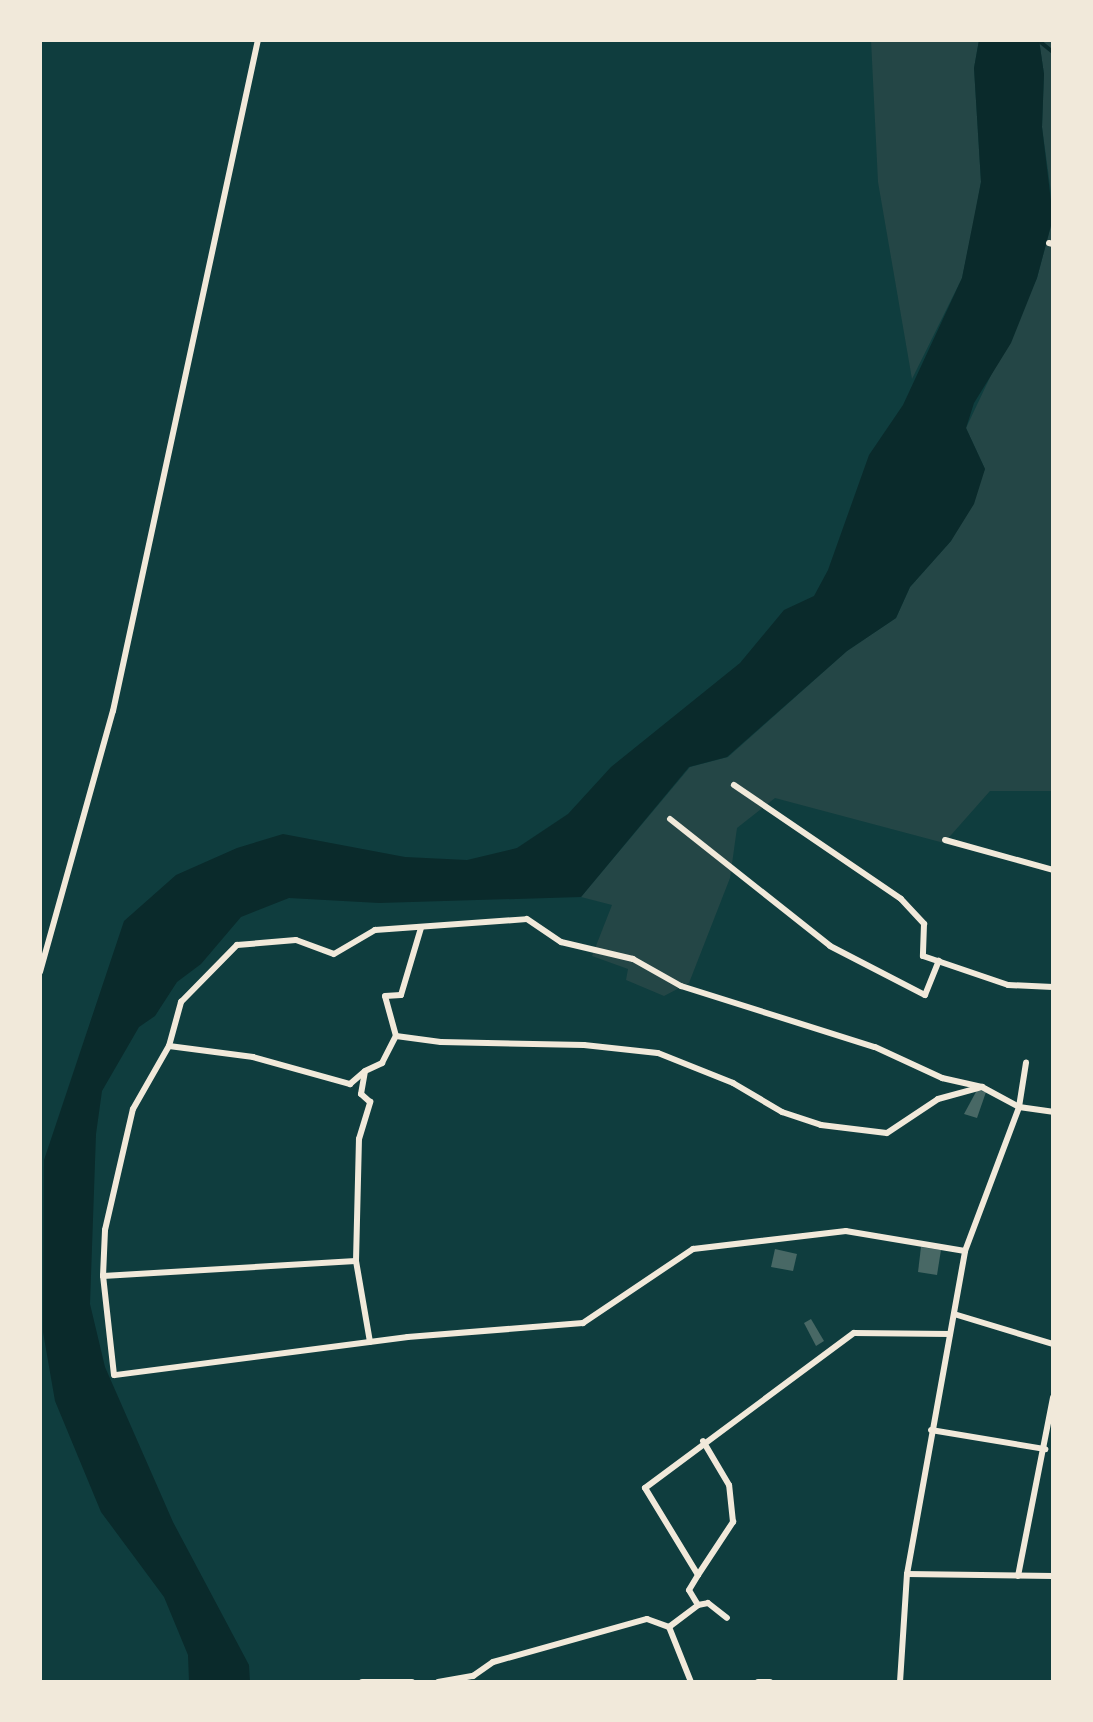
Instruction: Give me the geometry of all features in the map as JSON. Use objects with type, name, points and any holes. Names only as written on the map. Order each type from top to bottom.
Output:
[{"type":"street","points":[[40,972],[113,711],[258,40]]},
{"type":"street","points":[[734,786],[900,900],[924,924],[922,956],[1008,985],[1053,987]]},
{"type":"street","points":[[670,818],[830,946],[924,996],[939,961]]},
{"type":"street","points":[[944,840],[1053,870]]},
{"type":"street","points":[[966,1251],[846,1231],[693,1249],[583,1323],[370,1342],[114,1375],[103,1276],[105,1230],[133,1109],[169,1046],[181,1002],[237,945],[296,940],[334,954],[375,930],[527,918],[561,942],[633,959],[681,986],[876,1048],[942,1078],[982,1088],[1019,1108],[1053,1112]]},
{"type":"street","points":[[169,1046],[253,1057],[350,1084],[382,1063],[396,1036],[385,996],[401,995],[421,928]]},
{"type":"street","points":[[396,1036],[442,1042],[584,1045],[658,1053],[733,1083],[782,1112],[821,1124],[887,1132],[938,1100],[982,1088]]},
{"type":"street","points":[[900,1682],[907,1574],[930,1430],[966,1251],[1019,1108],[1026,1063]]},
{"type":"street","points":[[365,1072],[361,1094],[370,1102],[359,1139],[356,1261],[370,1342]]},
{"type":"street","points":[[103,1276],[356,1261]]},
{"type":"street","points":[[954,1314],[1053,1344]]},
{"type":"street","points":[[698,1575],[645,1488],[854,1333],[950,1334]]},
{"type":"street","points":[[1018,1576],[1053,1397]]},
{"type":"street","points":[[930,1430],[1044,1449]]},
{"type":"street","points":[[698,1605],[689,1590],[733,1522],[729,1486],[704,1441]]},
{"type":"street","points":[[907,1574],[1053,1576]]},
{"type":"street","points":[[669,1627],[698,1605],[708,1603],[727,1618]]},
{"type":"street","points":[[438,1682],[473,1676],[493,1662],[647,1619],[669,1627],[691,1682]]},
{"type":"street","points":[[362,1682],[412,1682]]},
{"type":"street","points":[[758,1682],[770,1682]]},
{"type":"shaded area","points":[[871,40],[979,40],[974,68],[981,182],[974,221],[962,278],[912,379],[878,182]]},
{"type":"shaded area","points":[[979,40],[1039,40],[1044,74],[1042,127],[1053,218],[1037,278],[1011,343],[974,403],[966,428],[985,469],[974,504],[951,541],[910,587],[896,618],[847,651],[727,757],[689,767],[581,897],[379,903],[289,898],[241,917],[201,964],[177,982],[155,1016],[139,1027],[102,1091],[96,1134],[90,1304],[105,1367],[173,1522],[249,1665],[250,1682],[189,1682],[188,1655],[164,1597],[101,1512],[55,1401],[43,1332],[44,1160],[124,921],[176,875],[237,848],[283,834],[405,857],[467,860],[517,848],[568,814],[611,767],[740,663],[784,610],[814,596],[828,570],[869,455],[903,405],[962,278],[981,182],[974,68]]},
{"type":"shaded area","points":[[1039,40],[1053,40],[1053,207],[1042,127],[1044,74]]},
{"type":"shaded area","points":[[1053,218],[1053,791],[990,791],[944,843],[775,798],[737,828],[730,878],[689,983],[664,996],[626,980],[628,969],[592,956],[612,905],[581,897],[690,767],[728,757],[847,651],[896,618],[910,587],[951,541],[985,469],[966,428],[1037,278]]},
{"type":"building","points":[[977,1090],[986,1092],[977,1118],[964,1114]]},
{"type":"building","points":[[921,1247],[941,1250],[937,1275],[918,1272]]},
{"type":"building","points":[[775,1249],[797,1254],[793,1271],[771,1267]]},
{"type":"building","points":[[811,1319],[824,1341],[816,1346],[804,1323]]},
{"type":"waterway","points":[[1038,40],[1053,52]]}]
